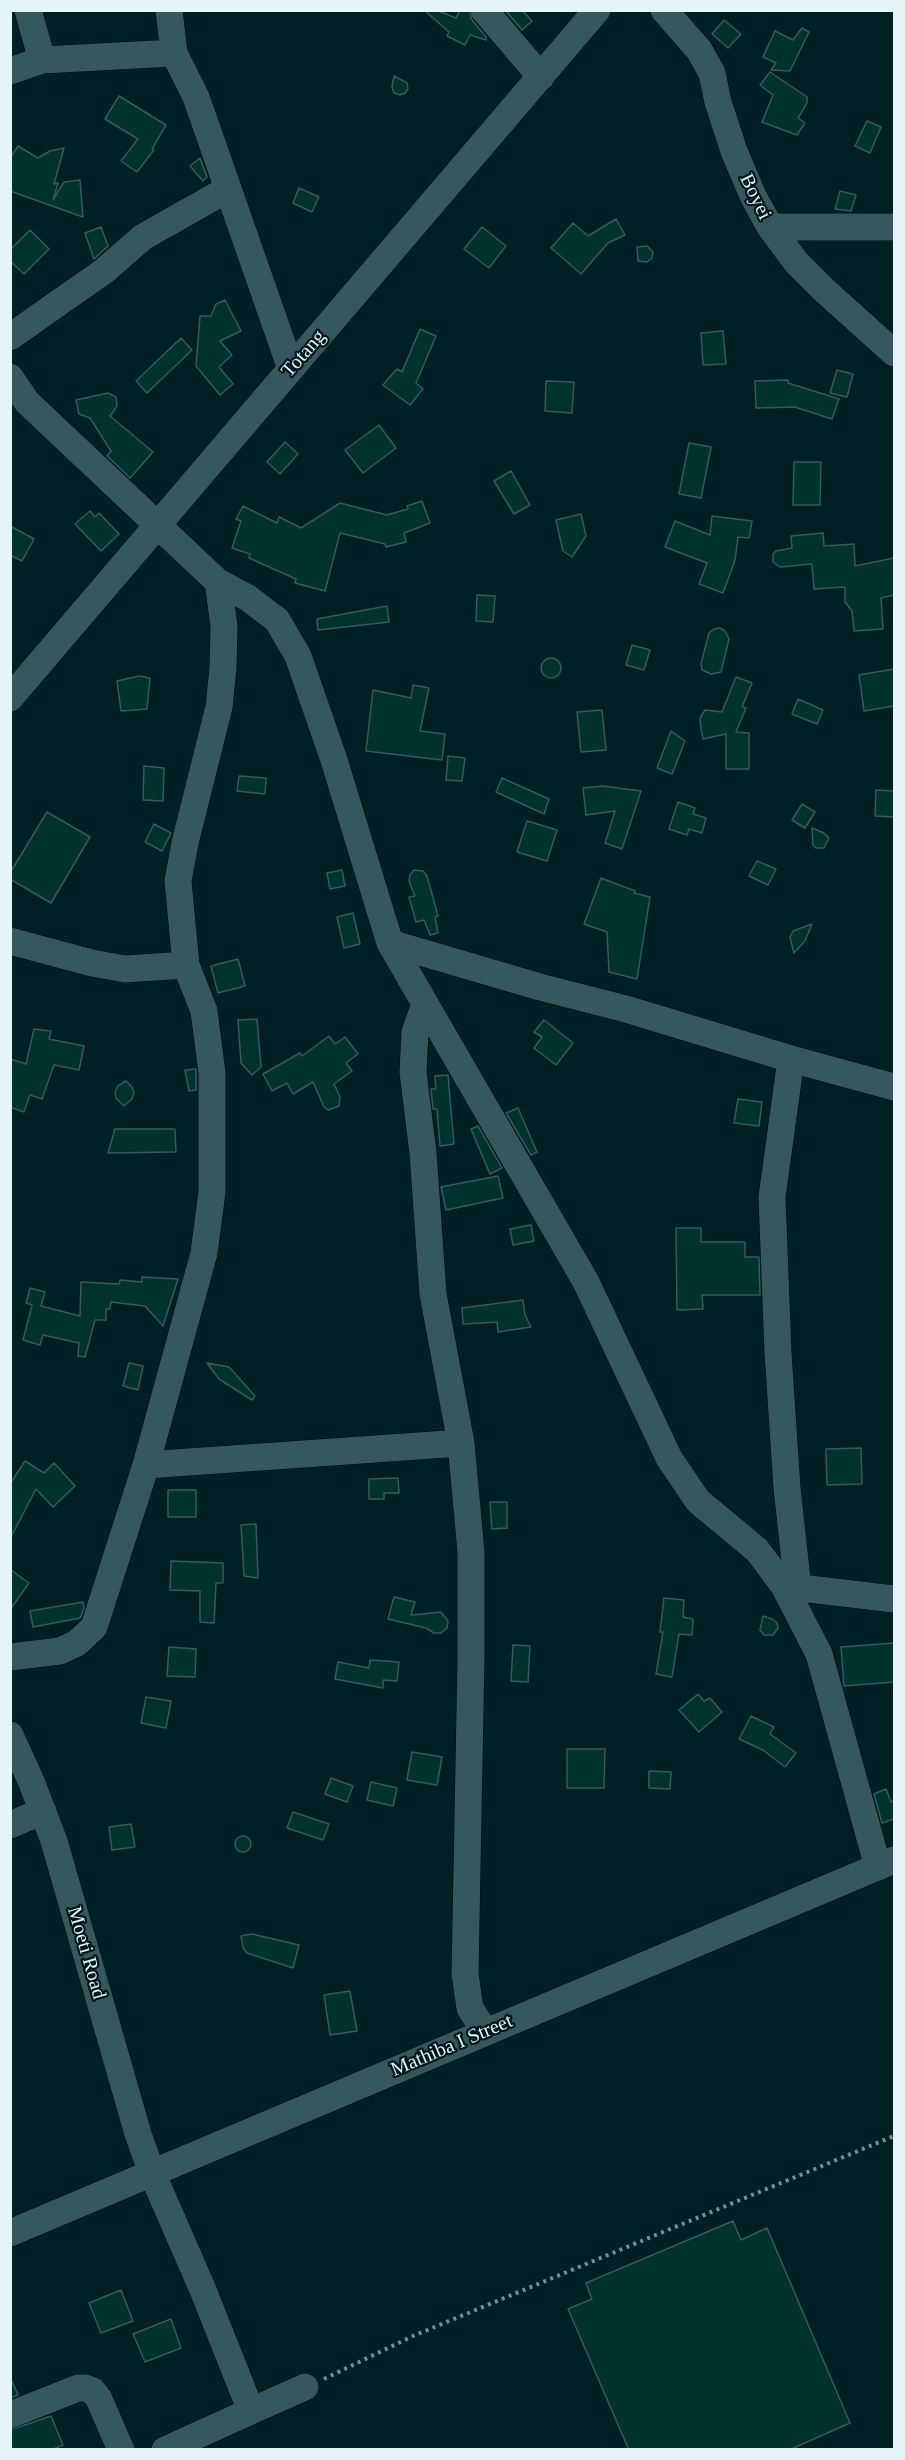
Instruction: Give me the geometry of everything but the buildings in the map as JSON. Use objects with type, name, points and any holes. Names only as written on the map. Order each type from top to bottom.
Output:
[{"type":"street","points":[[28,10],[42,60]]},
{"type":"street","points":[[169,10],[174,53],[196,97],[291,369]]},
{"type":"street","points":[[484,10],[541,77]]},
{"type":"street","name":"Totang","points":[[10,698],[597,10]]},
{"type":"street","name":"Boyei","points":[[664,10],[699,50],[712,73],[718,102],[734,151],[753,196],[770,227],[796,262],[824,291],[894,353]]},
{"type":"street","points":[[10,71],[42,60],[174,53]]},
{"type":"street","points":[[10,337],[104,271],[142,237],[228,189]]},
{"type":"street","points":[[770,227],[894,227]]},
{"type":"street","points":[[10,377],[27,402],[218,582],[248,598],[277,620],[298,656],[334,760],[390,943],[586,1282],[669,1458],[698,1501],[757,1550],[791,1587],[819,1654],[886,1864]]},
{"type":"street","points":[[10,1657],[60,1651],[77,1643],[94,1627],[146,1465],[204,1253],[212,1192],[212,1073],[204,1011],[186,965],[178,881],[185,843],[219,707],[224,626],[218,582]]},
{"type":"street","points":[[10,941],[92,963],[125,969],[186,965]]},
{"type":"street","points":[[390,943],[894,1087]]},
{"type":"street","points":[[425,1004],[415,1032],[413,1072],[423,1153],[433,1294],[461,1443],[471,1552],[465,1974],[470,2008],[485,2032]]},
{"type":"street","points":[[791,1059],[772,1197],[791,1587]]},
{"type":"street","points":[[146,1465],[461,1443]]},
{"type":"street","points":[[791,1587],[894,1599]]},
{"type":"street","name":"Moeti Road","points":[[10,1735],[43,1811],[62,1869],[138,2134],[152,2174],[203,2290],[251,2411]]},
{"type":"street","points":[[10,1825],[43,1811]]},
{"type":"street","name":"Mathiba I Street","points":[[10,2233],[886,1864]]},
{"type":"street","points":[[165,2450],[305,2387]]},
{"type":"street","points":[[10,2415],[78,2388],[85,2388],[93,2391],[99,2399],[121,2450]]},
{"type":"path","points":[[305,2387],[413,2336],[894,2136]]}]
